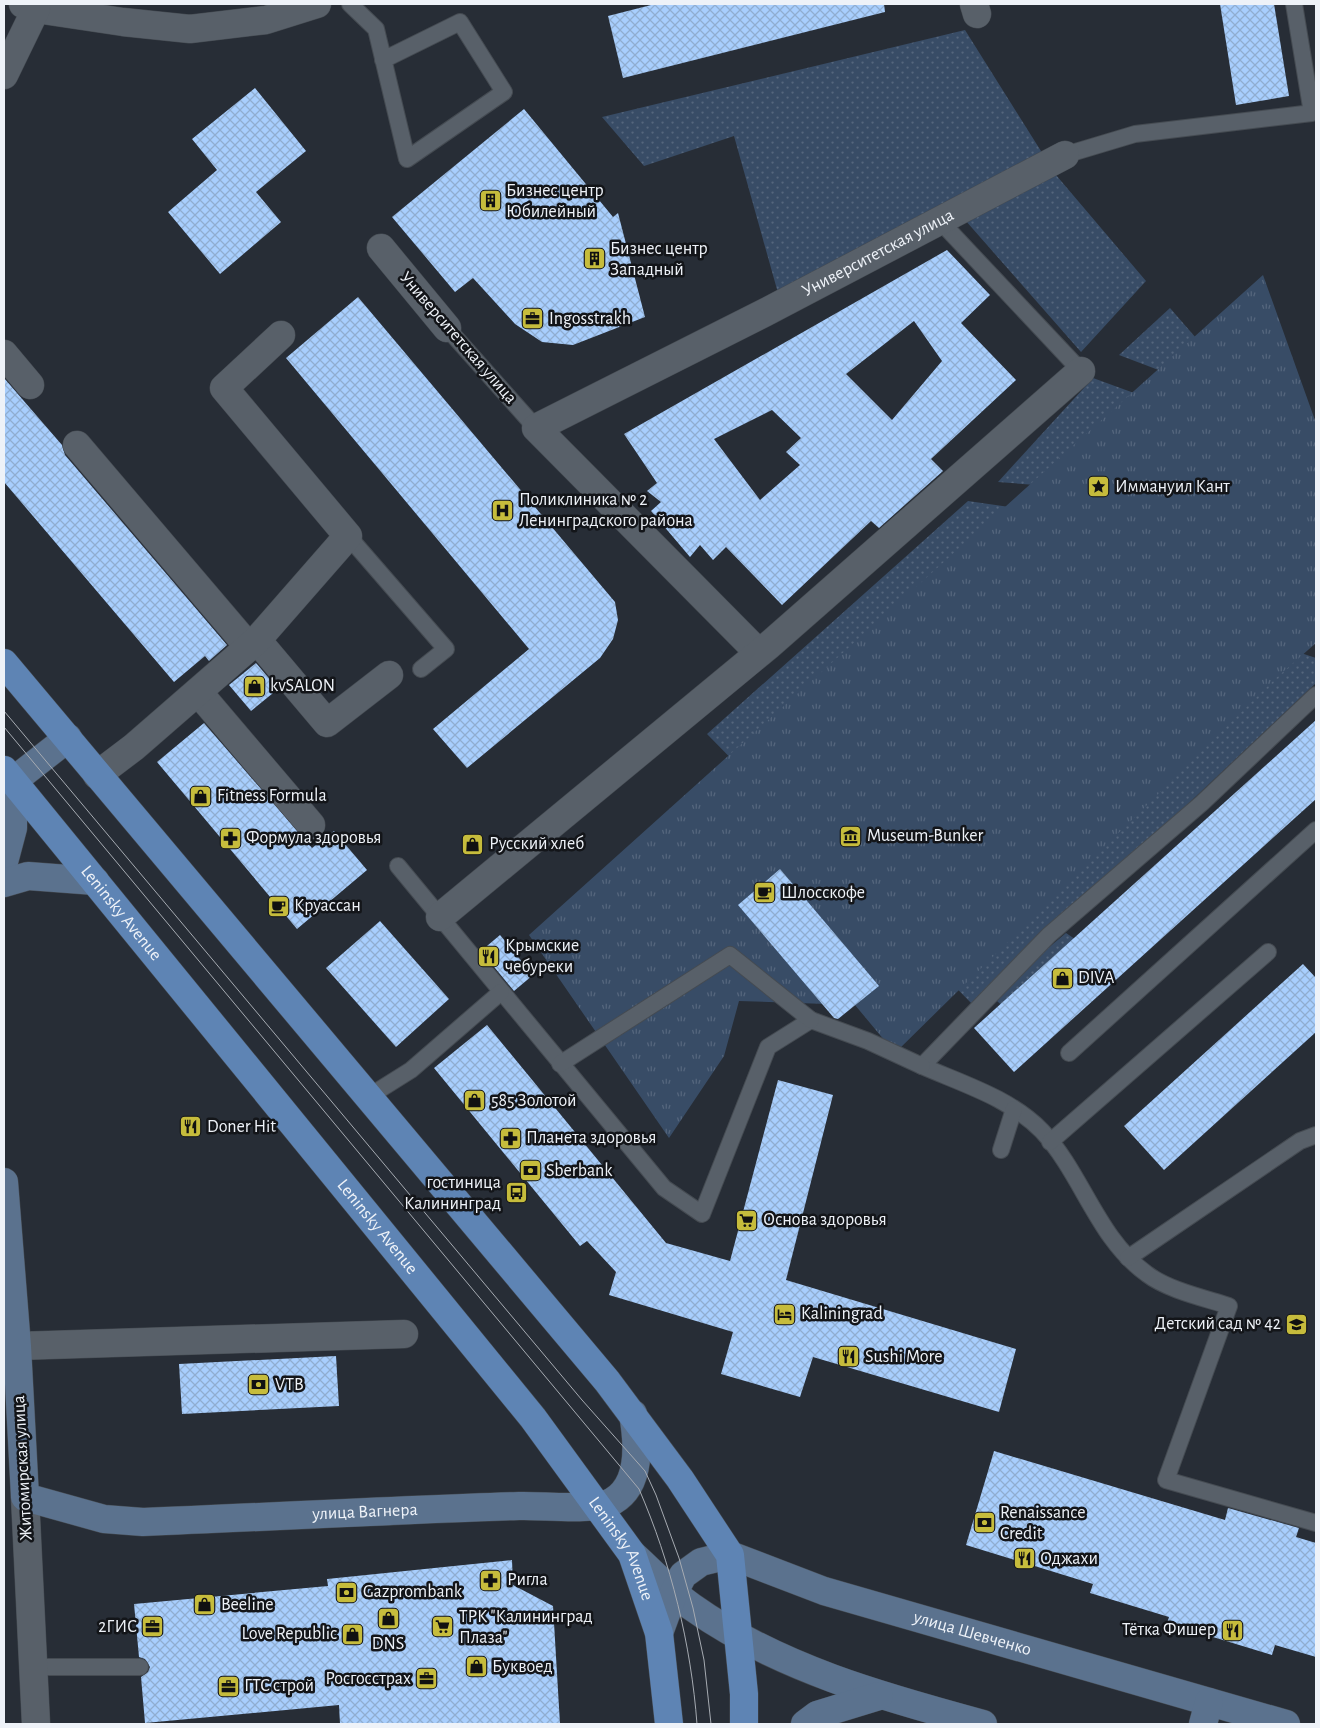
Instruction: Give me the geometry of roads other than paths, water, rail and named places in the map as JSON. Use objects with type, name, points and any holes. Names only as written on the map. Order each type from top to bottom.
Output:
[{"type":"main road","points":[[4,662],[633,1414],[730,1555],[744,1694],[744,1724]]},
{"type":"main road","name":"Leninsky Avenue","points":[[8,775],[527,1411],[600,1507],[632,1554],[659,1633],[668,1724]]},
{"type":"street","points":[[4,74],[22,41],[29,6],[123,22],[190,29],[266,20],[317,4]]},
{"type":"street","name":"Университетская улица","points":[[759,653],[536,428],[1065,155]]},
{"type":"street","name":"Университетская улица","points":[[381,248],[447,328]]},
{"type":"street","points":[[97,775],[134,747],[253,644],[348,536],[224,388],[281,335]]},
{"type":"street","points":[[4,354],[30,385]]},
{"type":"street","points":[[440,918],[759,653],[1081,371]]},
{"type":"street","points":[[77,445],[253,644],[327,723],[389,675]]},
{"type":"street","points":[[198,692],[311,825]]},
{"type":"street","points":[[4,862],[13,828],[8,775],[68,738]]},
{"type":"street","points":[[4,883],[28,876],[95,881]]},
{"type":"street","name":"Житомирская улица","points":[[4,1182],[6,1237],[17,1346],[17,1482],[36,1724]]},
{"type":"street","points":[[17,1346],[250,1337],[404,1334]]},
{"type":"street","points":[[600,1507],[613,1501],[624,1492],[634,1471],[636,1442],[633,1414]]},
{"type":"street","name":"улица Вагнера","points":[[17,1482],[104,1519],[143,1522],[520,1506],[600,1507]]},
{"type":"street","points":[[632,1554],[693,1608],[738,1634],[801,1665],[879,1696],[983,1724]]},
{"type":"street","points":[[659,1633],[674,1592],[683,1575],[701,1562],[730,1555]]},
{"type":"street","name":"улица Шевченко","points":[[730,1555],[824,1591],[1206,1713],[1286,1724]]},
{"type":"street","points":[[804,1724],[817,1715],[879,1696]]},
{"type":"lane","points":[[350,4],[376,29],[383,60],[407,159],[504,92],[460,22],[383,60]]},
{"type":"lane","points":[[1294,4],[1314,114]]},
{"type":"lane","name":"Университетская улица","points":[[1065,155],[1135,134],[1236,121],[1314,114]]},
{"type":"lane","points":[[940,221],[1081,371]]},
{"type":"lane","name":"Университетская улица","points":[[447,328],[536,428]]},
{"type":"lane","points":[[348,536],[446,649],[421,669]]},
{"type":"lane","points":[[922,1066],[1049,935],[1202,803],[1316,695]]},
{"type":"lane","points":[[1069,1053],[1316,830]]},
{"type":"lane","points":[[398,866],[664,1188],[702,1214],[768,1047],[811,1020]]},
{"type":"lane","points":[[1050,1142],[1268,952]]},
{"type":"lane","points":[[560,1064],[730,955],[811,1020],[868,1041],[1006,1102],[1042,1131],[1087,1197],[1110,1237],[1128,1258],[1148,1276],[1186,1292],[1229,1306],[1166,1480],[1316,1523]]},
{"type":"lane","points":[[368,1097],[411,1070],[501,992]]},
{"type":"lane","points":[[1001,1150],[1014,1109]]},
{"type":"lane","points":[[1128,1258],[1300,1141],[1316,1134]]},
{"type":"lane","points":[[33,1667],[140,1667]]},
{"type":"tram line","points":[[4,711],[582,1400],[645,1471],[656,1495],[679,1558],[693,1608],[704,1660],[711,1724]]},
{"type":"tram line","points":[[4,727],[639,1489],[661,1546],[678,1604],[690,1664],[697,1724]]},
{"type":"place","name":"Бизнес центр Юбилейный","points":[[490,201]]},
{"type":"place","name":"Бизнес центр Западный","points":[[594,259]]},
{"type":"place","name":"Ingosstrakh","points":[[533,319]]},
{"type":"place","name":"Иммануил Кант","points":[[1099,487]]},
{"type":"place","name":"Поликлиника № 2 Ленинградского района","points":[[503,510]]},
{"type":"place","name":"kvSALON","points":[[254,686]]},
{"type":"place","name":"Fitness Formula","points":[[201,796]]},
{"type":"place","name":"Museum-Bunker","points":[[851,836]]},
{"type":"place","name":"Формула здоровья","points":[[230,838]]},
{"type":"place","name":"Русский хлеб","points":[[473,844]]},
{"type":"place","name":"Шлосскофе","points":[[765,893]]},
{"type":"place","name":"Круассан","points":[[278,906]]},
{"type":"place","name":"Крымские чебуреки","points":[[489,956]]},
{"type":"place","name":"DIVA","points":[[1062,978]]},
{"type":"place","name":"585 Золотой","points":[[475,1101]]},
{"type":"place","name":"Doner Hit","points":[[191,1127]]},
{"type":"place","name":"Планета здоровья","points":[[510,1138]]},
{"type":"place","name":"Sberbank","points":[[530,1171]]},
{"type":"place","name":"гостиница Калининград","points":[[517,1193]]},
{"type":"place","name":"Основа здоровья","points":[[747,1220]]},
{"type":"place","name":"Kaliningrad","points":[[785,1314]]},
{"type":"place","name":"Детский сад № 42","points":[[1297,1324]]},
{"type":"place","name":"Sushi More","points":[[849,1357]]},
{"type":"place","name":"VTB","points":[[259,1385]]},
{"type":"place","name":"Renaissance Credit","points":[[984,1523]]},
{"type":"place","name":"Оджахи","points":[[1024,1559]]},
{"type":"place","name":"Ригла","points":[[491,1580]]},
{"type":"place","name":"Gazprombank","points":[[347,1592]]},
{"type":"place","name":"Beeline","points":[[205,1605]]},
{"type":"place","name":"DNS","points":[[388,1619]]},
{"type":"place","name":"2ГИС","points":[[153,1627]]},
{"type":"place","name":"ТРК \"Калининград Плаза\"","points":[[443,1627]]},
{"type":"place","name":"Тётка Фишер","points":[[1232,1630]]},
{"type":"place","name":"Love Republic","points":[[353,1634]]},
{"type":"place","name":"Буквоед","points":[[476,1667]]},
{"type":"place","name":"Росгосстрах","points":[[427,1679]]},
{"type":"place","name":"ГТС строй","points":[[228,1686]]}]
